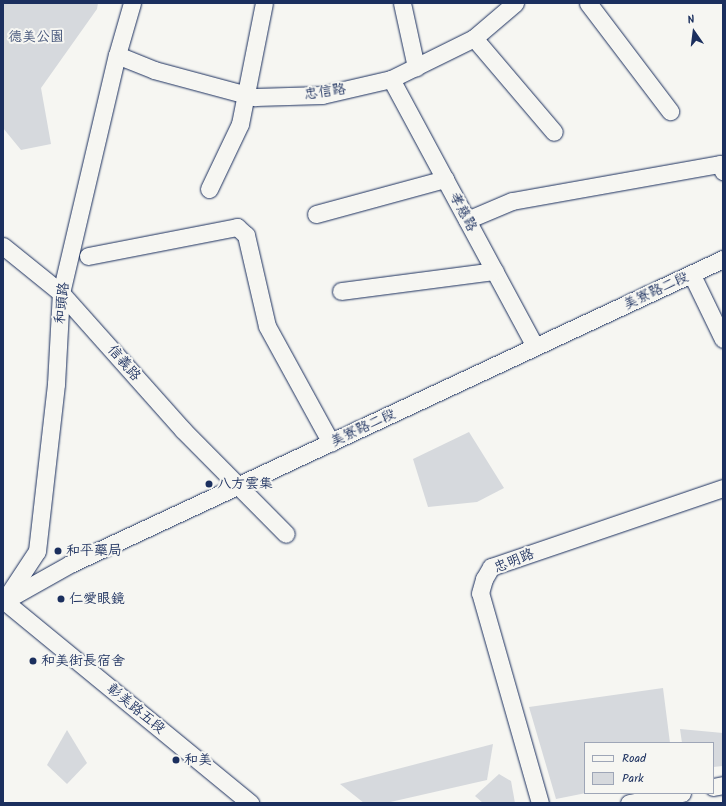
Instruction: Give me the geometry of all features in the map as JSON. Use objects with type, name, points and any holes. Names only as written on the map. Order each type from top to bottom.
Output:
[{"type":"street","name":"和頭路","points":[[3,601],[37,551],[56,384],[60,293],[117,56],[132,3]]},
{"type":"street","points":[[209,190],[240,124],[264,3]]},
{"type":"street","points":[[402,3],[416,67]]},
{"type":"street","name":"忠信路","points":[[117,56],[154,70],[255,97],[322,95],[391,79],[474,38],[515,3]]},
{"type":"street","points":[[588,3],[670,111]]},
{"type":"street","points":[[474,38],[554,132]]},
{"type":"street","name":"孝慈路","points":[[391,79],[535,346]]},
{"type":"street","points":[[467,220],[512,201],[720,164],[723,171]]},
{"type":"street","points":[[316,214],[445,179]]},
{"type":"street","points":[[88,256],[237,227],[246,235],[267,326],[331,444]]},
{"type":"street","name":"信義路","points":[[3,246],[60,293],[183,430],[286,534]]},
{"type":"street","name":"美寮路二段","points":[[3,601],[70,564],[331,444],[535,346],[692,275],[723,259]]},
{"type":"street","points":[[341,291],[495,271]]},
{"type":"street","points":[[692,275],[723,339]]},
{"type":"street","name":"忠明路","points":[[540,803],[480,593],[484,579],[491,567],[723,488]]},
{"type":"street","name":"彰美路五段","points":[[3,601],[250,803]]},
{"type":"street","points":[[629,803],[677,794]]},
{"type":"green space","name":"德美公園","points":[[3,3],[98,3],[97,9],[41,88],[51,144],[21,150],[3,128]]},
{"type":"green space","points":[[469,432],[504,488],[477,502],[428,507],[413,459]]},
{"type":"green space","points":[[663,688],[670,742],[584,742],[584,793],[556,799],[529,707]]},
{"type":"green space","points":[[680,729],[723,733],[723,766],[714,767],[714,742],[682,742]]},
{"type":"green space","points":[[67,730],[87,763],[67,784],[47,765]]},
{"type":"green space","points":[[493,744],[487,780],[386,803],[364,803],[340,784]]},
{"type":"green space","points":[[499,774],[511,781],[515,803],[483,803],[475,796]]},
{"type":"place","name":"八方雲集","points":[[209,484]]},
{"type":"place","name":"和平藥局","points":[[58,551]]},
{"type":"place","name":"仁愛眼鏡","points":[[61,599]]},
{"type":"place","name":"和美街長宿舍","points":[[33,661]]},
{"type":"place","name":"和美","points":[[176,760]]}]
